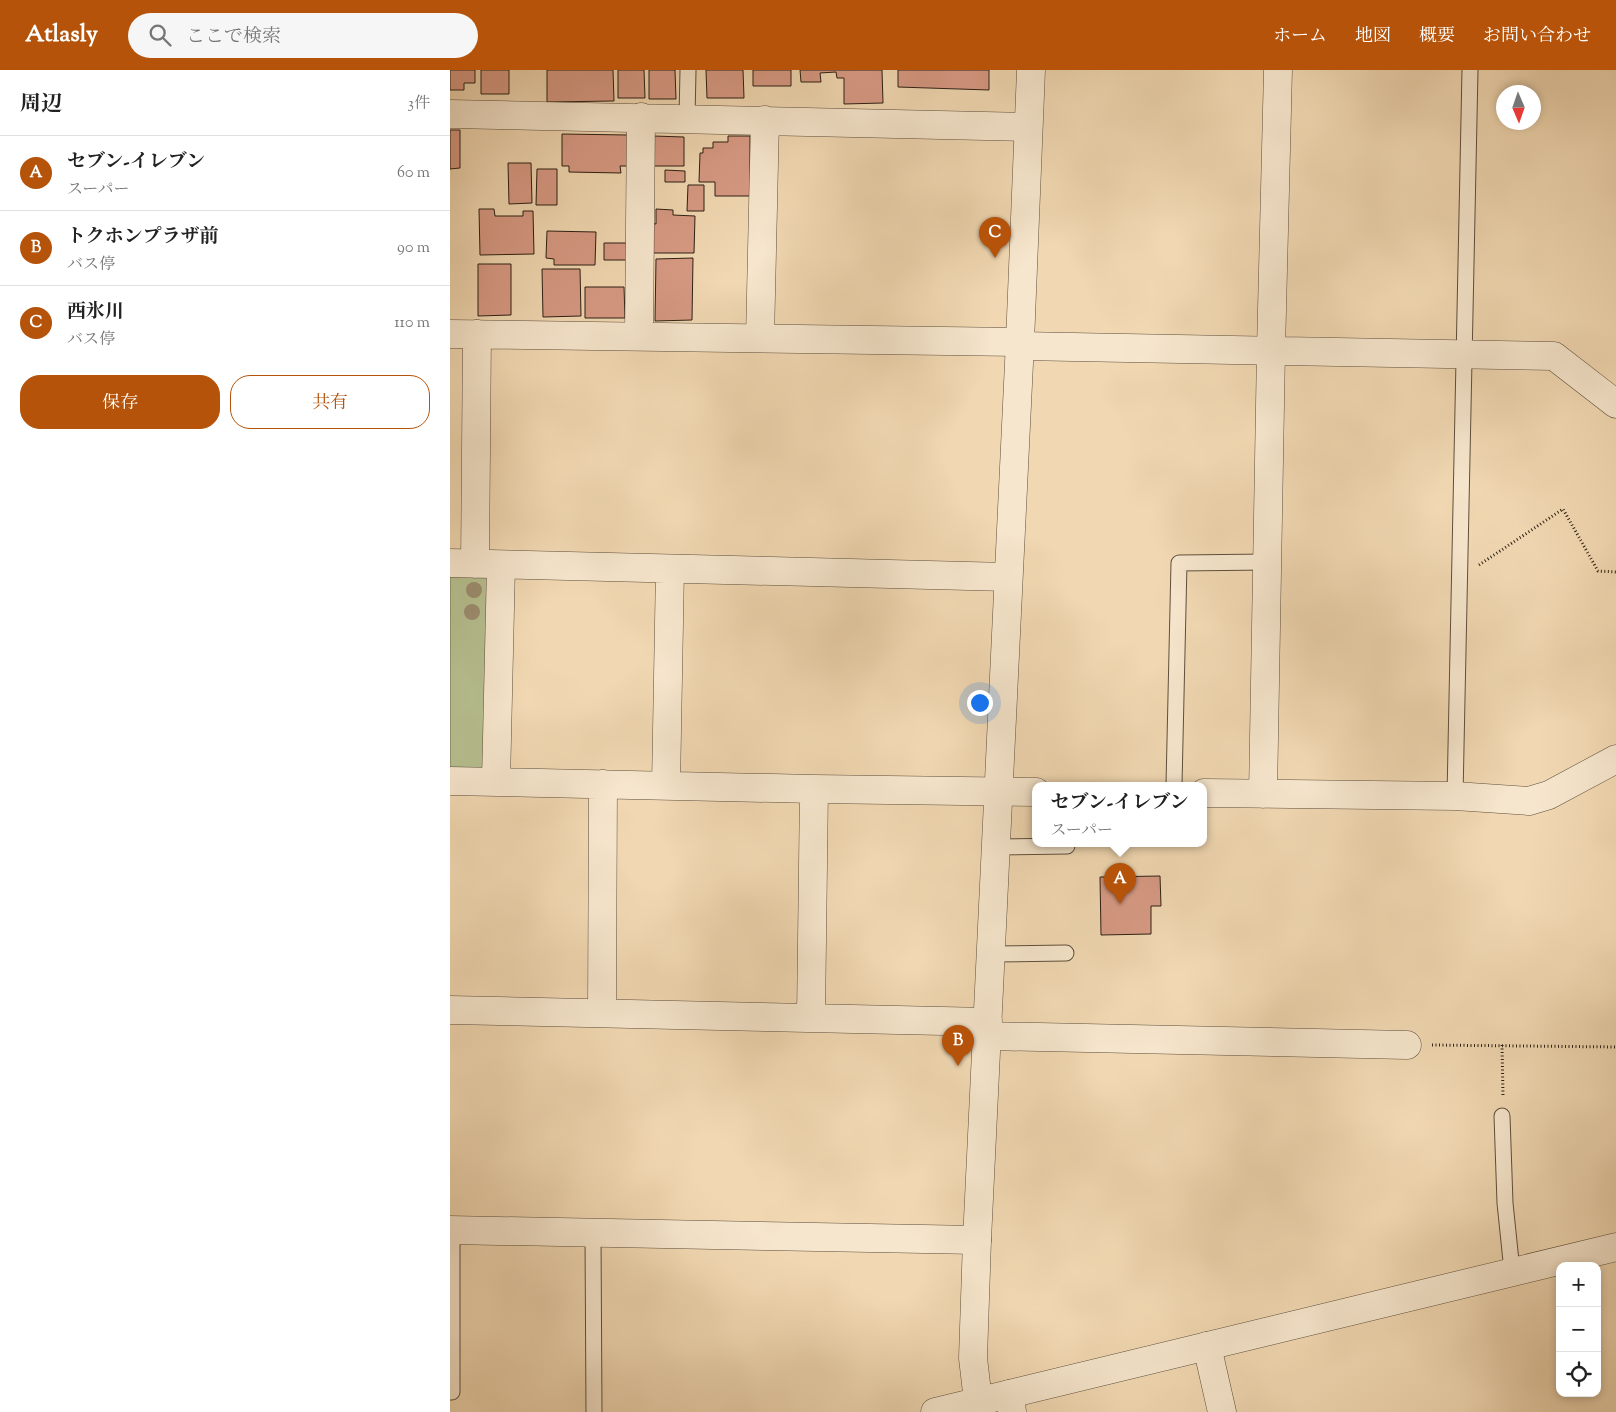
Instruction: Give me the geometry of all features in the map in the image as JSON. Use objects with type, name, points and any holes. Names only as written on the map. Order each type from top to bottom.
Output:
[{"type":"street","points":[[978,1401],[973,1358],[977,1240],[1020,344],[1031,70]]},
{"type":"street","points":[[1263,794],[1278,70]]},
{"type":"street","points":[[450,114],[1028,127]]},
{"type":"street","points":[[639,336],[641,118]]},
{"type":"street","points":[[760,338],[765,120]]},
{"type":"street","points":[[450,334],[760,338],[1554,356],[1616,404]]},
{"type":"street","points":[[477,334],[475,564],[496,782]]},
{"type":"street","points":[[475,564],[1008,577]]},
{"type":"street","points":[[666,785],[670,569]]},
{"type":"street","points":[[1207,793],[1455,796],[1529,801],[1549,795],[1616,759]]},
{"type":"street","points":[[450,781],[1032,792]]},
{"type":"street","points":[[602,1012],[603,784]]},
{"type":"street","points":[[811,1017],[814,789]]},
{"type":"street","points":[[450,1010],[811,1017],[988,1029],[1407,1045]]},
{"type":"street","points":[[451,1230],[977,1240]]},
{"type":"street","points":[[935,1412],[978,1401],[1011,1403],[1208,1346],[1616,1247]]},
{"type":"street","points":[[1208,1346],[1222,1412]]},
{"type":"lane","points":[[687,118],[688,70]]},
{"type":"lane","points":[[1455,796],[1470,70]]},
{"type":"lane","points":[[1174,782],[1179,563],[1268,562]]},
{"type":"lane","points":[[996,847],[1032,846]]},
{"type":"lane","points":[[991,954],[1066,953]]},
{"type":"lane","points":[[1502,1116],[1505,1203],[1512,1271]]},
{"type":"lane","points":[[450,1392],[452,1392],[451,1230]]},
{"type":"lane","points":[[593,1233],[594,1412]]},
{"type":"path","points":[[1459,578],[1564,509],[1598,571],[1616,572]]},
{"type":"path","points":[[1407,1045],[1616,1047]]},
{"type":"path","points":[[1502,1045],[1504,1108],[1502,1116]]},
{"type":"green space","points":[[450,575],[484,576],[490,581],[484,769],[450,768]]},
{"type":"building","points":[[450,70],[475,70],[475,83],[464,83],[464,90],[450,90]]},
{"type":"building","points":[[481,70],[509,70],[509,94],[481,94]]},
{"type":"building","points":[[547,70],[613,70],[614,101],[547,102]]},
{"type":"building","points":[[618,70],[644,70],[645,98],[618,98]]},
{"type":"building","points":[[649,70],[675,70],[676,99],[649,99]]},
{"type":"building","points":[[706,70],[743,70],[744,98],[707,98]]},
{"type":"building","points":[[753,70],[791,70],[791,86],[753,86]]},
{"type":"building","points":[[800,70],[882,70],[883,103],[844,104],[844,78],[837,78],[836,72],[820,73],[821,82],[801,82]]},
{"type":"building","points":[[898,70],[989,70],[989,90],[898,87]]},
{"type":"building","points":[[450,130],[460,130],[460,168],[450,169]]},
{"type":"building","points":[[562,134],[628,135],[628,166],[620,166],[621,173],[569,172],[569,166],[562,166]]},
{"type":"building","points":[[653,136],[684,137],[684,166],[652,166]]},
{"type":"building","points":[[728,136],[750,136],[750,196],[715,196],[715,182],[699,182],[700,153],[703,153],[703,148],[713,148],[713,142],[728,142]]},
{"type":"building","points":[[508,163],[531,163],[532,203],[509,204]]},
{"type":"building","points":[[537,169],[557,169],[557,205],[536,205]]},
{"type":"building","points":[[665,170],[685,171],[685,182],[665,182]]},
{"type":"building","points":[[688,185],[704,185],[704,211],[687,211]]},
{"type":"building","points":[[479,209],[494,209],[495,216],[523,216],[523,211],[533,211],[534,254],[480,255]]},
{"type":"building","points":[[656,209],[673,210],[673,215],[695,216],[694,253],[650,253],[650,223],[656,224]]},
{"type":"building","points":[[547,231],[596,232],[595,265],[554,265],[554,259],[546,258]]},
{"type":"building","points":[[604,243],[628,243],[627,260],[604,260]]},
{"type":"building","points":[[693,258],[692,320],[655,321],[656,259]]},
{"type":"building","points":[[478,264],[511,264],[511,315],[478,316]]},
{"type":"building","points":[[542,269],[580,269],[581,316],[543,317]]},
{"type":"building","points":[[585,287],[624,287],[625,318],[585,318]]},
{"type":"building","points":[[1160,876],[1161,906],[1151,906],[1151,934],[1101,935],[1100,877]]},
{"type":"place","name":"西氷川","points":[[995,258]]},
{"type":"place","name":"セブン-イレブン","points":[[1120,904]]},
{"type":"place","name":"トクホンプラザ前","points":[[958,1066]]}]
